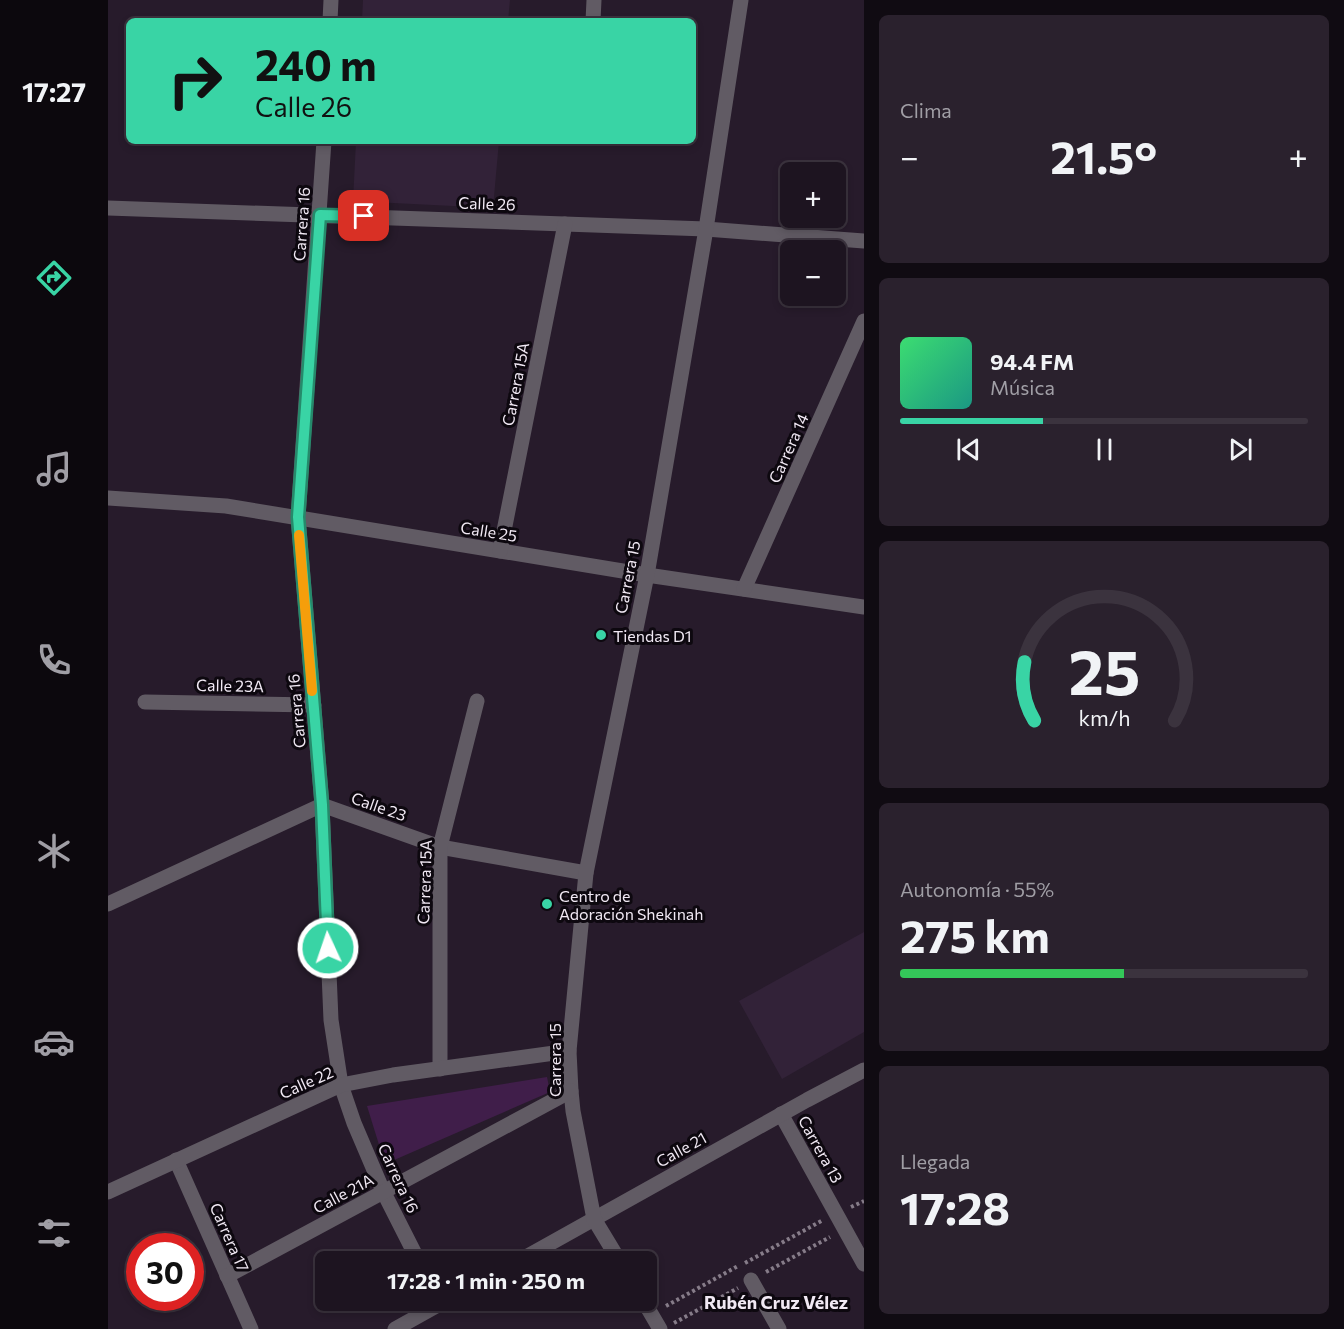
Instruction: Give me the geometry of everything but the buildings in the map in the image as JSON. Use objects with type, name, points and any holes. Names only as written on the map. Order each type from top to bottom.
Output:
[{"type":"street","points":[[330,18],[331,0]]},
{"type":"street","points":[[593,18],[594,0]]},
{"type":"street","name":"Carrera 15","points":[[613,1251],[594,1219],[571,1091],[569,1051],[586,873],[647,574],[706,229],[741,0]]},
{"type":"street","name":"Carrera 16","points":[[324,144],[298,517],[322,805],[331,1020],[341,1085],[354,1123],[383,1191],[413,1251]]},
{"type":"street","name":"Calle 26","points":[[108,208],[706,229],[864,241]]},
{"type":"street","name":"Carrera 15A","points":[[500,551],[565,224]]},
{"type":"street","name":"Carrera 14","points":[[744,590],[864,321]]},
{"type":"street","name":"Calle 25","points":[[108,498],[215,505],[744,590],[864,607]]},
{"type":"street","name":"Carrera 15A","points":[[440,1069],[440,847],[477,701]]},
{"type":"street","name":"Calle 23A","points":[[145,702],[314,705]]},
{"type":"street","points":[[108,904],[322,805]]},
{"type":"street","name":"Calle 23","points":[[322,805],[440,847],[586,873]]},
{"type":"street","name":"Calle 22","points":[[108,1192],[341,1085],[569,1051]]},
{"type":"street","name":"Calle 21","points":[[537,1251],[864,1070]]},
{"type":"street","name":"Calle 21A","points":[[227,1276],[571,1091]]},
{"type":"street","name":"Carrera 13","points":[[781,1114],[864,1264]]},
{"type":"street","name":"Carrera 17","points":[[176,1160],[251,1329]]},
{"type":"street","points":[[751,1280],[779,1329]]},
{"type":"street","points":[[395,1329],[426,1311]]},
{"type":"street","points":[[649,1311],[658,1329]]},
{"type":"shaded area","points":[[363,0],[510,0],[508,18],[362,18]]},
{"type":"shaded area","points":[[356,144],[499,144],[493,208],[353,201]]},
{"type":"shaded area","points":[[864,932],[864,1032],[782,1079],[739,1001]]},
{"type":"shaded area","points":[[547,1077],[550,1092],[385,1164],[367,1106]]},
{"type":"slow traffic","points":[[299,535],[312,691]]},
{"type":"place","name":"Tiendas D1","points":[[601,635]]},
{"type":"place","name":"Centro de Adoración Shekinah","points":[[547,904]]},
{"type":"district","name":"Rubén Cruz Vélez","points":[[776,1302]]},
{"type":"route","points":[[328,948],[322,805],[298,517],[320,215],[364,216]]}]
